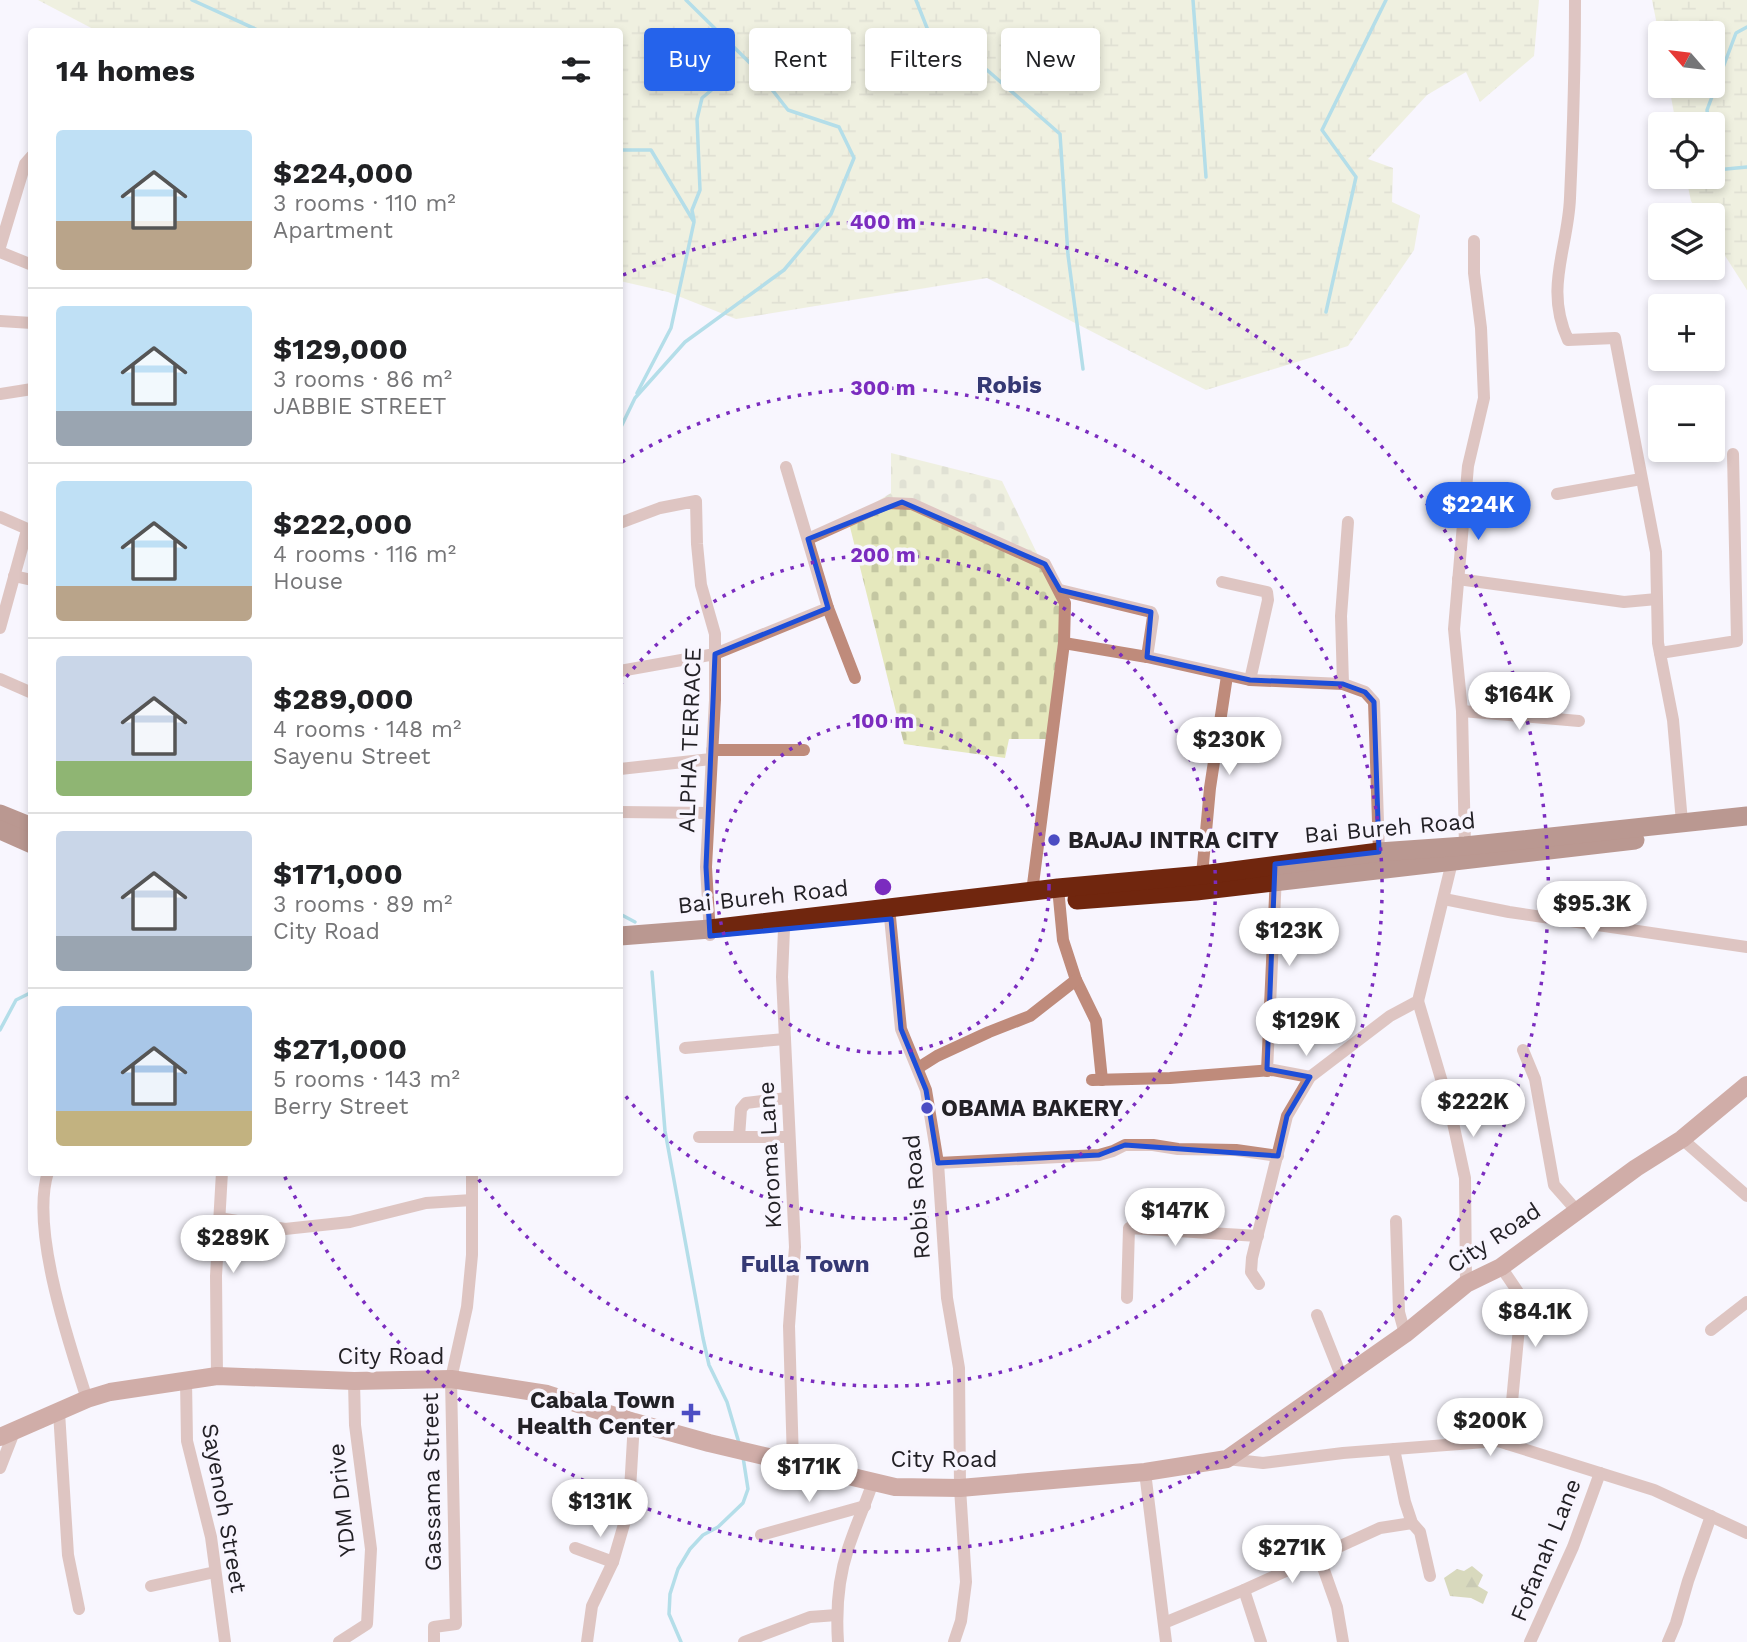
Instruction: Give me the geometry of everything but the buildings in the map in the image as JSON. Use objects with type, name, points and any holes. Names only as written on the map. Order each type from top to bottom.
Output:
[{"type":"highway","points":[[0,814],[28,825]]},
{"type":"highway","name":"Bai Bureh Road","points":[[623,936],[784,929],[1032,892],[1057,895],[1196,891],[1379,852],[1465,846],[1747,816]]},
{"type":"highway","name":"Bai Bureh Road","points":[[623,945],[710,932],[1057,895],[1202,875],[1452,862],[1747,828]]},
{"type":"highway","points":[[0,830],[28,842]]},
{"type":"main road","name":"City Road","points":[[7,1434],[87,1399],[110,1392],[217,1376],[354,1381],[451,1379],[547,1394],[634,1422],[895,1487],[960,1488],[1145,1472],[1227,1459],[1405,1334],[1466,1284],[1503,1270],[1636,1167],[1682,1139],[1747,1085]]},
{"type":"street","points":[[1574,0],[1570,202],[1557,271],[1560,324],[1568,340],[1615,338],[1656,552],[1660,653],[1673,720],[1682,822]]},
{"type":"street","points":[[28,161],[0,249],[28,263]]},
{"type":"street","points":[[1465,846],[1462,711],[1454,629],[1468,467],[1484,398],[1481,328],[1474,273],[1475,241]]},
{"type":"street","points":[[0,321],[28,323]]},
{"type":"street","points":[[0,394],[28,390]]},
{"type":"street","points":[[1660,653],[1737,641],[1734,454]]},
{"type":"street","points":[[786,467],[828,608],[855,678]]},
{"type":"street","points":[[1557,494],[1641,479]]},
{"type":"street","name":"ALPHA TERRACE","points":[[623,522],[660,508],[696,501],[701,585],[715,634],[706,867],[710,932]]},
{"type":"street","points":[[808,540],[888,503],[912,504],[1045,564],[1065,603],[1064,643],[1032,892]]},
{"type":"street","points":[[0,517],[28,530]]},
{"type":"street","points":[[1343,684],[1341,616],[1348,522]]},
{"type":"street","points":[[0,628],[28,533]]},
{"type":"street","points":[[14,576],[28,579]]},
{"type":"street","points":[[1458,579],[1624,602],[1657,599]]},
{"type":"street","points":[[1222,582],[1267,592],[1268,600],[1251,680]]},
{"type":"street","points":[[1060,590],[1152,612],[1147,657]]},
{"type":"street","points":[[623,670],[715,654],[828,608]]},
{"type":"street","points":[[1064,643],[1147,657],[1251,680],[1343,684],[1365,692],[1374,702],[1379,852]]},
{"type":"street","points":[[1202,875],[1210,788],[1227,676]]},
{"type":"street","points":[[0,679],[28,691]]},
{"type":"street","points":[[1462,711],[1579,721]]},
{"type":"street","points":[[623,769],[711,755],[804,750]]},
{"type":"street","points":[[623,812],[708,813]]},
{"type":"street","points":[[1452,862],[1418,1001],[1450,1109],[1465,1178],[1466,1284]]},
{"type":"street","points":[[1267,1071],[1276,873]]},
{"type":"street","points":[[1057,895],[1063,940],[1076,980],[1096,1021],[1097,1080],[1182,1078],[1267,1071],[1310,1077]]},
{"type":"street","points":[[1444,899],[1509,912],[1747,947]]},
{"type":"street","name":"Robis Road","points":[[890,913],[901,1029],[926,1090],[938,1163],[947,1298],[958,1368],[960,1488],[966,1582],[961,1620],[954,1642]]},
{"type":"street","name":"Koroma Lane","points":[[784,929],[782,977],[795,1247],[789,1326],[793,1462]]},
{"type":"street","points":[[918,1068],[937,1056],[1030,1016],[1076,980]]},
{"type":"street","points":[[1259,1284],[1251,1272],[1252,1258],[1287,1116],[1310,1077],[1390,1016],[1418,1001]]},
{"type":"street","points":[[685,1048],[785,1039]]},
{"type":"street","points":[[1523,1050],[1535,1079],[1554,1185],[1577,1211]]},
{"type":"street","points":[[739,1137],[741,1109],[746,1103],[787,1098]]},
{"type":"street","points":[[699,1137],[788,1137]]},
{"type":"street","points":[[1682,1139],[1747,1196]]},
{"type":"street","points":[[938,1163],[1099,1155],[1125,1144],[1178,1149],[1236,1150],[1278,1156]]},
{"type":"street","points":[[47,1176],[43,1200],[49,1259],[57,1299],[87,1399]]},
{"type":"street","points":[[217,1376],[216,1276],[222,1176]]},
{"type":"street","name":"Gassama Street","points":[[434,1642],[434,1627],[456,1624],[451,1379],[467,1307],[472,1176]]},
{"type":"street","points":[[219,1218],[285,1229],[350,1222],[426,1203],[472,1200]]},
{"type":"street","points":[[1396,1221],[1399,1312],[1405,1334]]},
{"type":"street","points":[[1127,1298],[1129,1228],[1258,1236]]},
{"type":"street","points":[[1508,1444],[1520,1317],[1518,1292],[1503,1270],[1521,1261]]},
{"type":"street","points":[[1711,1330],[1747,1302]]},
{"type":"street","points":[[1317,1315],[1342,1378]]},
{"type":"street","name":"Sayenoh Street","points":[[186,1381],[187,1441],[211,1537],[225,1642]]},
{"type":"street","name":"YDM Drive","points":[[339,1642],[367,1623],[371,1549],[355,1424],[354,1381]]},
{"type":"street","points":[[59,1412],[68,1555],[79,1609]]},
{"type":"street","points":[[589,1640],[592,1606],[613,1562],[629,1507],[634,1422]]},
{"type":"street","points":[[0,1468],[7,1434]]},
{"type":"street","points":[[1227,1459],[1264,1463],[1343,1453],[1498,1441],[1654,1490],[1747,1533]]},
{"type":"street","points":[[1394,1449],[1405,1502],[1412,1523],[1420,1532],[1430,1576]]},
{"type":"street","points":[[1145,1472],[1166,1642]]},
{"type":"street","name":"Fofanah Lane","points":[[1530,1642],[1573,1547],[1600,1473]]},
{"type":"street","points":[[838,1642],[837,1615],[847,1551],[873,1482]]},
{"type":"street","points":[[761,1535],[865,1506]]},
{"type":"street","points":[[1668,1642],[1711,1516]]},
{"type":"street","points":[[1164,1623],[1380,1528],[1412,1523]]},
{"type":"street","points":[[575,1548],[613,1562]]},
{"type":"street","points":[[1319,1556],[1337,1607],[1343,1642]]},
{"type":"street","points":[[151,1586],[215,1572]]},
{"type":"street","points":[[1244,1590],[1261,1642]]},
{"type":"street","points":[[744,1642],[810,1617],[837,1615]]},
{"type":"highlighted area","points":[[902,502],[1045,564],[1060,590],[1151,612],[1147,657],[1250,680],[1343,684],[1365,692],[1374,702],[1379,852],[1275,864],[1267,1069],[1310,1077],[1287,1116],[1278,1156],[1125,1145],[1099,1155],[938,1163],[926,1090],[901,1029],[891,919],[710,936],[706,867],[715,654],[828,608],[808,539]]},
{"type":"green space","points":[[38,0],[1539,0],[1534,56],[1480,102],[1466,72],[1427,95],[1368,159],[1393,168],[1392,202],[1420,215],[1414,250],[1348,346],[1206,390],[987,278],[736,319],[668,292],[623,282],[623,28],[91,28]]},
{"type":"green space","points":[[1652,0],[1747,0],[1747,290],[1725,256],[1725,203],[1692,203],[1688,189],[1725,189],[1725,112],[1674,112],[1671,98],[1726,98],[1726,21],[1656,21]]},
{"type":"green space","points":[[891,453],[1002,481],[1062,605],[1049,739],[1009,739],[1005,758],[904,744],[848,519],[891,493]]},
{"type":"green space","points":[[1472,1566],[1483,1575],[1478,1586],[1488,1592],[1483,1604],[1471,1598],[1450,1596],[1444,1578],[1457,1569],[1464,1571]]},
{"type":"waterway","points":[[192,0],[253,28]]},
{"type":"waterway","points":[[623,423],[635,398],[685,342],[784,270],[831,214],[854,158],[839,127],[788,110],[755,68],[686,0]]},
{"type":"waterway","points":[[916,0],[931,38],[987,70],[1060,134],[1068,255],[1083,369]]},
{"type":"waterway","points":[[1193,0],[1206,177]]},
{"type":"waterway","points":[[1326,312],[1356,177],[1322,130],[1386,0]]},
{"type":"waterway","points":[[1707,112],[1736,33],[1747,27]]},
{"type":"waterway","points":[[694,220],[692,210],[700,190],[697,119],[702,98],[710,91]]},
{"type":"waterway","points":[[623,150],[651,150],[694,222],[671,328],[637,393]]},
{"type":"waterway","points":[[1725,169],[1747,167]]},
{"type":"waterway","points":[[623,916],[635,922]]},
{"type":"waterway","points":[[652,972],[665,1131],[703,1338],[709,1365],[727,1402],[739,1443]]},
{"type":"waterway","points":[[0,1030],[16,1000],[28,994]]},
{"type":"waterway","points":[[681,1642],[669,1614],[670,1594],[678,1569],[690,1549],[703,1535],[718,1527],[743,1503],[748,1489],[743,1457]]},
{"type":"place","name":"BAJAJ INTRA CITY","points":[[1054,840]]},
{"type":"place","name":"OBAMA BAKERY","points":[[927,1108]]},
{"type":"place","name":"Cabala Town Health Center","points":[[691,1413]]},
{"type":"district","name":"Robis","points":[[1009,385]]},
{"type":"district","name":"Fulla Town","points":[[805,1264]]}]
